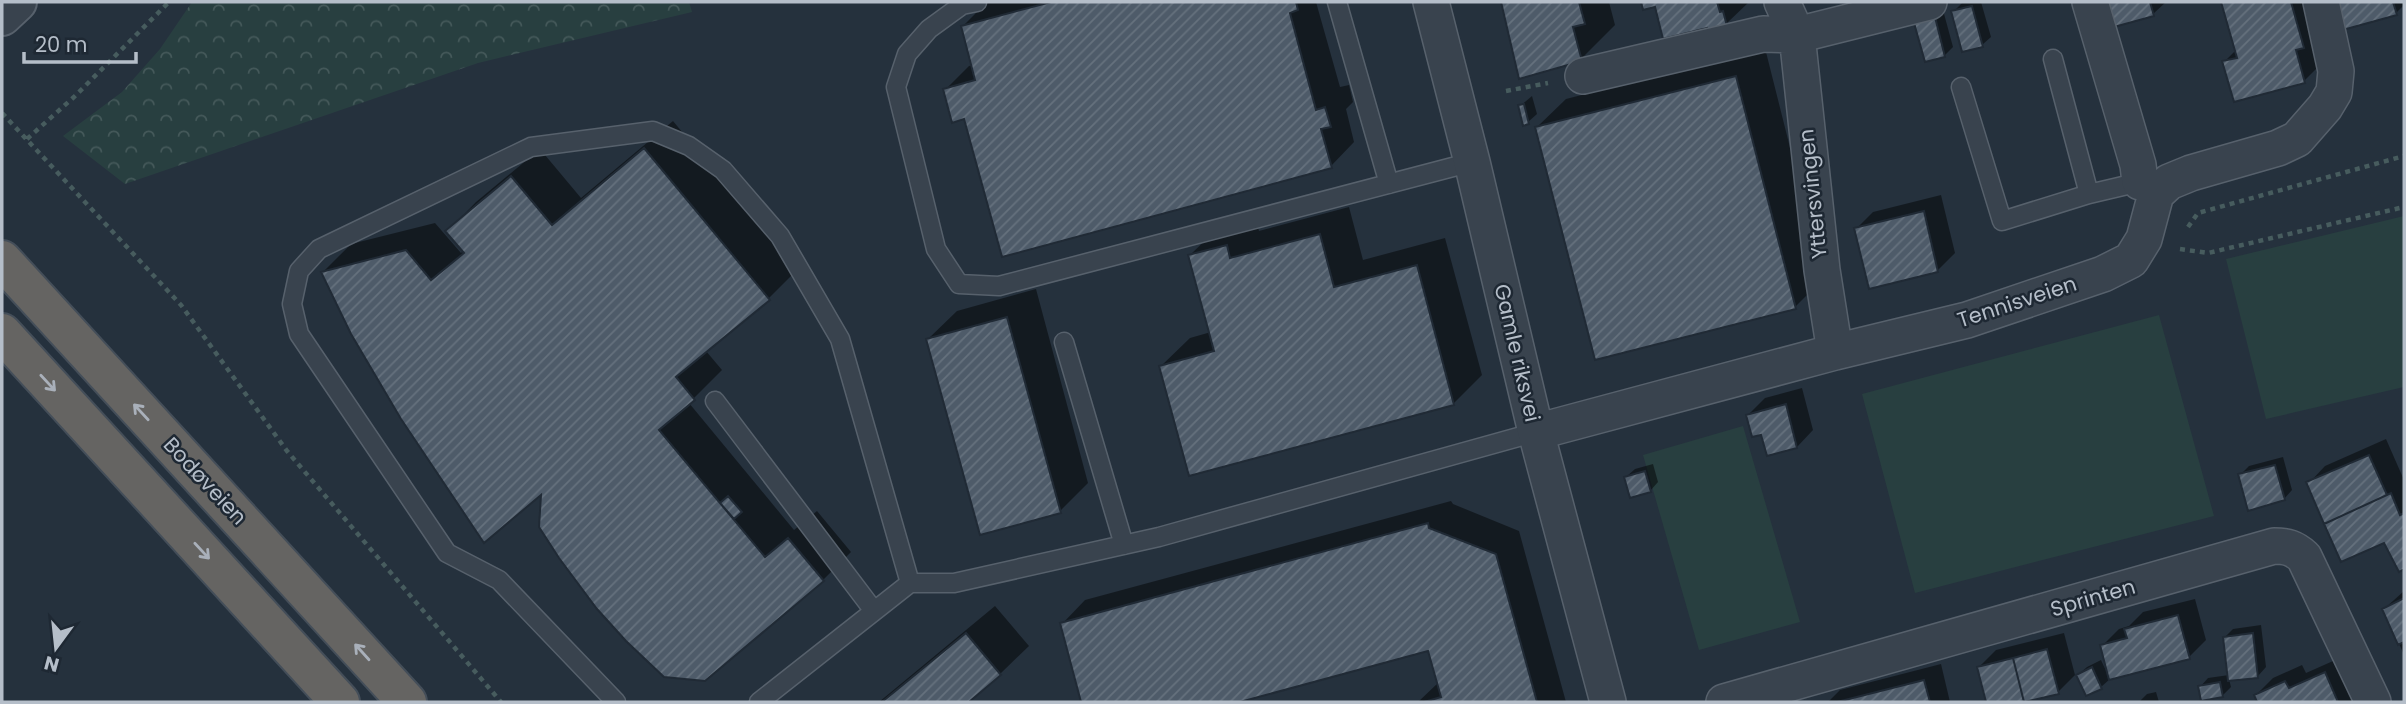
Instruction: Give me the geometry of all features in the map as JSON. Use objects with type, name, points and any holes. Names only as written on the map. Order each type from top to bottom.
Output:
[{"type":"highway","name":"Bodøveien","points":[[2,260],[407,702]]},
{"type":"highway","points":[[2,333],[340,702]]},
{"type":"street","points":[[2,16],[17,2]]},
{"type":"street","name":"Gamle riksvei","points":[[1431,2],[1536,432],[1608,702]]},
{"type":"street","name":"Yttersvingen","points":[[1782,2],[1797,35],[1822,270],[1835,352]]},
{"type":"street","points":[[1583,76],[1763,34],[1797,35],[1929,2]]},
{"type":"street","points":[[2090,2],[2138,165],[2148,188],[2278,148],[2297,139],[2311,126],[2334,92],[2336,71],[2321,2]]},
{"type":"street","name":"Tennisveien","points":[[1536,432],[1966,320],[2112,269],[2131,260],[2144,239],[2148,188]]},
{"type":"street","name":"Sprinten","points":[[1724,702],[2261,550],[2288,546],[2304,556],[2372,702]]},
{"type":"lane","points":[[977,2],[962,5],[929,29],[907,54],[896,87],[936,248],[959,284],[999,286],[1472,162]]},
{"type":"lane","points":[[1337,2],[1389,184]]},
{"type":"lane","points":[[2053,59],[2089,194]]},
{"type":"lane","points":[[1961,87],[2002,221],[2089,194],[2148,188]]},
{"type":"lane","points":[[616,702],[499,580],[447,553],[299,334],[292,304],[299,271],[319,250],[531,146],[653,131],[689,146],[723,170],[780,236],[840,339],[910,583]]},
{"type":"lane","points":[[1064,342],[1124,545]]},
{"type":"lane","points":[[715,401],[874,611]]},
{"type":"lane","points":[[759,702],[910,583],[954,583],[1159,537],[1536,432]]},
{"type":"path","points":[[27,139],[74,97],[169,2]]},
{"type":"path","points":[[1506,91],[1583,76]]},
{"type":"path","points":[[2,113],[181,305],[287,451],[501,702]]},
{"type":"path","points":[[2186,231],[2197,213],[2404,156]]},
{"type":"path","points":[[2183,240],[2179,249],[2208,253],[2404,208]]},
{"type":"green space","points":[[192,2],[689,2],[692,12],[478,63],[125,184],[63,136],[122,92],[160,49]]},
{"type":"green space","points":[[2404,216],[2404,387],[2266,419],[2226,259]]},
{"type":"green space","points":[[2159,315],[2214,516],[1915,593],[1862,394]]},
{"type":"green space","points":[[1743,426],[1800,622],[1699,650],[1643,455]]},
{"type":"building","points":[[1051,2],[1296,2],[1298,10],[1290,13],[1316,110],[1325,107],[1331,127],[1321,129],[1332,168],[1002,257],[964,119],[952,123],[943,89],[975,80],[961,26]]},
{"type":"building","points":[[1501,2],[1579,2],[1585,24],[1573,27],[1582,61],[1519,79]]},
{"type":"building","points":[[1641,2],[1717,2],[1727,26],[1663,39],[1655,7],[1643,10]]},
{"type":"building","points":[[2107,2],[2150,2],[2154,16],[2114,27]]},
{"type":"building","points":[[2221,2],[2291,2],[2304,48],[2296,50],[2305,83],[2234,102],[2222,61],[2237,58]]},
{"type":"building","points":[[2330,2],[2393,2],[2397,15],[2339,31]]},
{"type":"building","points":[[1972,6],[1983,47],[1962,52],[1951,11]]},
{"type":"building","points":[[1935,17],[1945,57],[1925,62],[1914,23]]},
{"type":"building","points":[[1736,76],[1796,309],[1595,360],[1535,127]]},
{"type":"building","points":[[1524,104],[1529,124],[1523,126],[1518,105]]},
{"type":"building","points":[[644,148],[770,300],[676,377],[695,400],[659,430],[765,557],[788,538],[824,581],[705,681],[664,677],[597,609],[539,527],[541,495],[484,543],[401,419],[351,334],[321,272],[406,250],[431,280],[464,253],[445,231],[511,176],[552,225]]},
{"type":"building","points":[[1924,211],[1938,272],[1869,289],[1854,228]]},
{"type":"building","points":[[1320,234],[1334,287],[1417,265],[1454,405],[1189,476],[1159,366],[1214,351],[1188,255],[1227,245],[1230,258]]},
{"type":"building","points":[[1007,317],[1061,513],[980,535],[926,339]]},
{"type":"building","points":[[1786,404],[1797,448],[1767,456],[1761,435],[1752,437],[1746,415]]},
{"type":"building","points":[[2369,455],[2387,495],[2324,524],[2306,482]]},
{"type":"building","points":[[2275,465],[2285,500],[2248,511],[2238,474]]},
{"type":"building","points":[[1645,471],[1651,492],[1630,498],[1624,477]]},
{"type":"building","points":[[2391,493],[2400,515],[2404,513],[2404,569],[2399,572],[2384,543],[2341,562],[2324,524]]},
{"type":"building","points":[[728,496],[742,512],[734,519],[720,503]]},
{"type":"building","points":[[1428,523],[1429,528],[1496,554],[1537,702],[1424,702],[1441,697],[1428,651],[1240,702],[1081,702],[1060,623]]},
{"type":"building","points":[[2404,598],[2404,642],[2398,645],[2382,609]]},
{"type":"building","points":[[2178,615],[2190,659],[2109,680],[2100,645],[2127,638],[2124,629]]},
{"type":"building","points":[[966,633],[1001,675],[969,702],[882,702]]},
{"type":"building","points":[[2253,633],[2258,678],[2228,681],[2223,637]]},
{"type":"building","points":[[2047,649],[2059,694],[2024,702],[2013,658]]},
{"type":"building","points":[[2013,658],[2024,702],[1986,702],[1977,667]]},
{"type":"building","points":[[2092,667],[2102,689],[2086,696],[2076,675]]},
{"type":"building","points":[[2325,672],[2338,702],[2257,702],[2254,695],[2285,681],[2289,688]]},
{"type":"building","points":[[1924,680],[1930,702],[1837,702]]},
{"type":"building","points":[[2220,682],[2223,697],[2201,701],[2198,686]]}]
